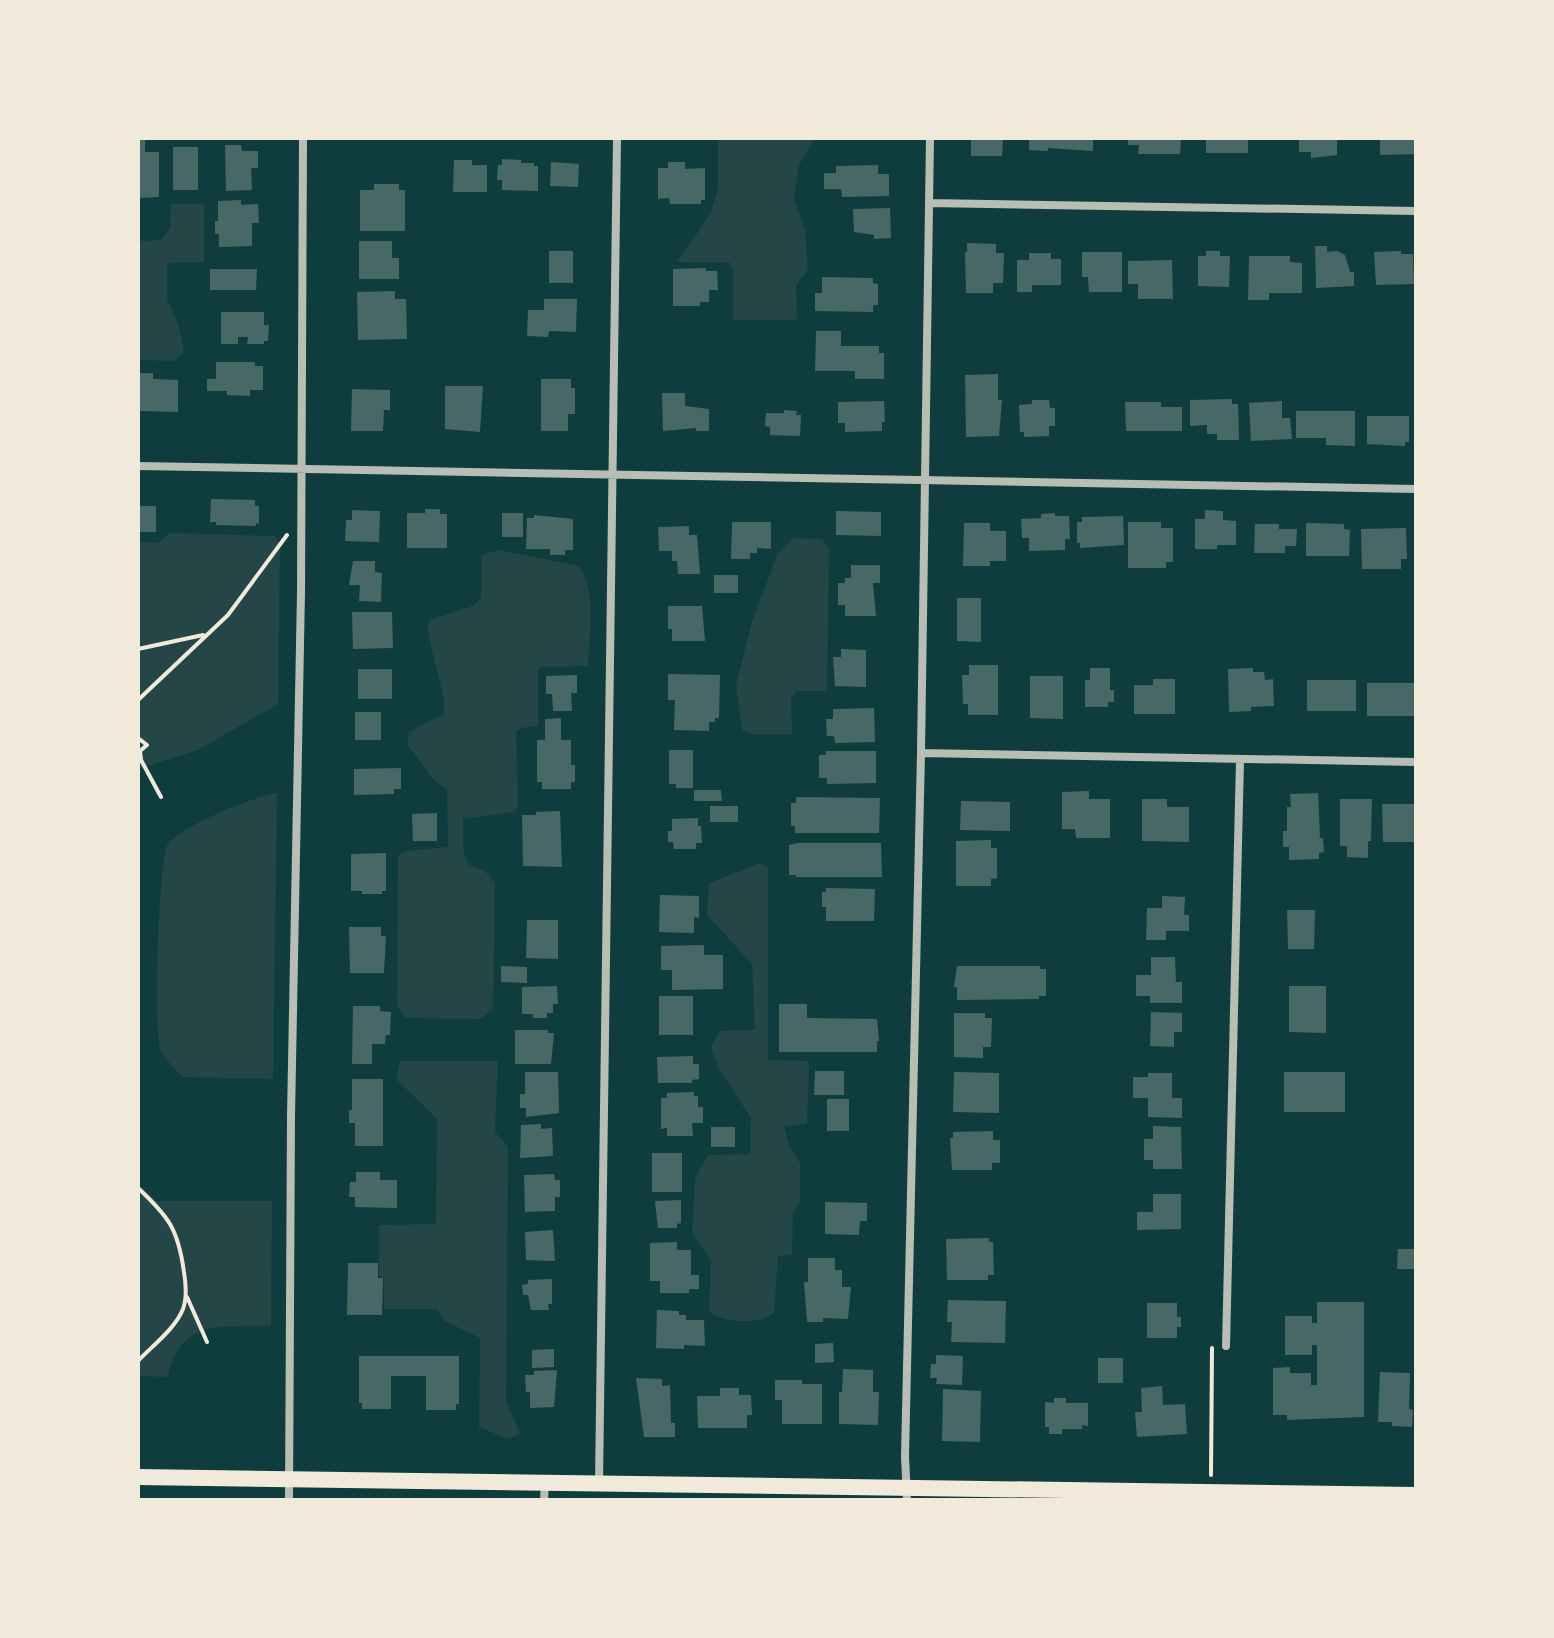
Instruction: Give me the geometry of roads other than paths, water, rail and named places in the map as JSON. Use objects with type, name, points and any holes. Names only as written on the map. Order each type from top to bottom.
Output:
[{"type":"main road","points":[[138,1477],[599,1483],[906,1494],[1416,1495]]},
{"type":"street","points":[[289,1500],[303,138]]},
{"type":"street","points":[[599,1483],[617,138]]},
{"type":"street","points":[[906,1494],[930,138]]},
{"type":"street","points":[[929,203],[1416,211]]},
{"type":"street","points":[[138,466],[1416,489]]},
{"type":"street","points":[[921,753],[1416,762]]},
{"type":"street","points":[[1226,1346],[1240,760]]},
{"type":"street","points":[[544,1500],[545,1482]]}]
